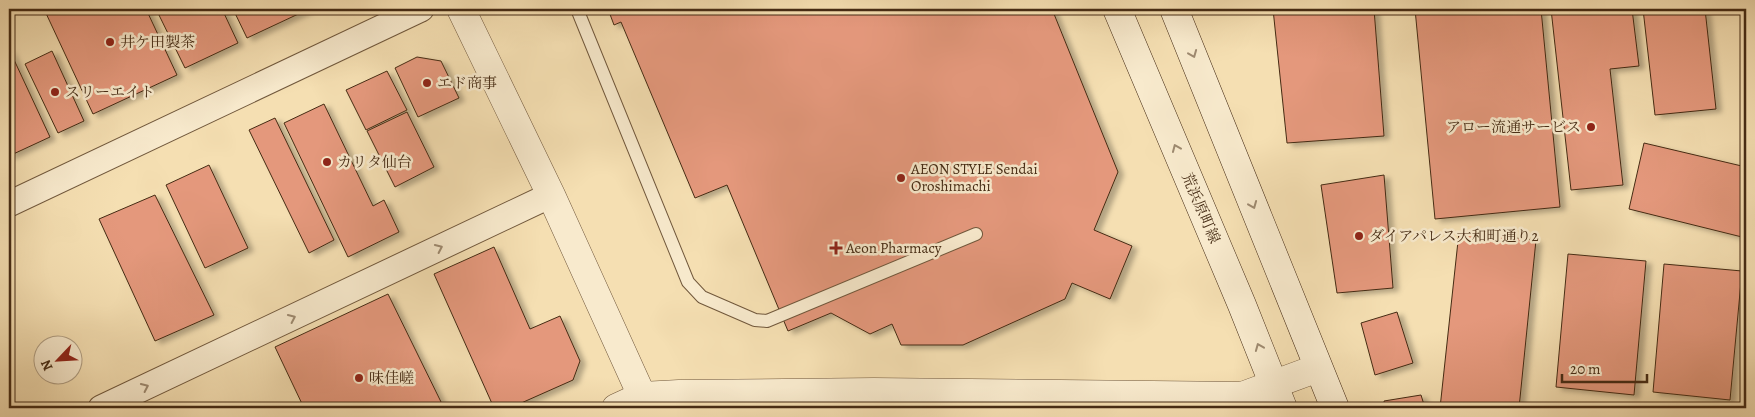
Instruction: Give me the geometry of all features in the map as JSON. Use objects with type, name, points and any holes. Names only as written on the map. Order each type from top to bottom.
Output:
[{"type":"street","points":[[9,204],[421,9]]},
{"type":"street","points":[[460,9],[551,195],[642,402]]},
{"type":"street","name":"荒浜原町線","points":[[1117,9],[1242,304],[1279,397]]},
{"type":"street","points":[[1174,9],[1335,408]]},
{"type":"street","points":[[101,408],[551,195]]},
{"type":"street","points":[[616,408],[642,402],[874,392],[1279,397],[1318,368]]},
{"type":"lane","points":[[577,9],[688,282],[702,297],[755,320],[767,321],[976,234]]},
{"type":"building","name":"井ケ田製茶","points":[[44,9],[146,9],[177,75],[93,114]]},
{"type":"building","points":[[156,9],[222,9],[238,43],[185,68]]},
{"type":"building","points":[[233,9],[309,9],[247,38]]},
{"type":"building","name":"AEON STYLE Sendai Oroshimachi","points":[[608,9],[1052,9],[1118,172],[1094,230],[1132,246],[1110,299],[1072,283],[1065,299],[963,345],[901,345],[892,324],[870,334],[831,313],[788,331],[727,185],[695,198],[621,22],[614,25]]},
{"type":"building","points":[[1273,9],[1374,9],[1384,136],[1287,143]]},
{"type":"building","points":[[1415,9],[1541,9],[1560,207],[1435,219]]},
{"type":"building","name":"アロー流通サービス","points":[[1551,9],[1632,9],[1639,66],[1610,69],[1623,185],[1571,190]]},
{"type":"building","points":[[1643,9],[1705,9],[1716,109],[1655,115]]},
{"type":"building","points":[[9,49],[50,137],[9,156]]},
{"type":"building","name":"スリーエイト","points":[[52,51],[84,121],[58,133],[25,64]]},
{"type":"building","name":"エド商事","points":[[417,57],[441,61],[459,98],[418,117],[395,68]]},
{"type":"building","points":[[387,71],[407,110],[366,130],[346,90]]},
{"type":"building","name":"カリタ仙台","points":[[324,104],[373,206],[384,200],[399,232],[348,257],[284,123]]},
{"type":"building","points":[[407,112],[434,167],[395,187],[367,131]]},
{"type":"building","points":[[275,118],[334,240],[309,253],[249,130]]},
{"type":"building","points":[[1644,143],[1746,167],[1746,238],[1629,209]]},
{"type":"building","points":[[209,165],[248,248],[205,268],[166,185]]},
{"type":"building","name":"ダイアパレス大和町通り2","points":[[1384,175],[1393,288],[1337,293],[1321,185]]},
{"type":"building","points":[[155,195],[214,315],[155,341],[99,219]]},
{"type":"building","points":[[1459,232],[1536,240],[1519,408],[1440,408]]},
{"type":"building","points":[[494,247],[530,329],[560,316],[580,361],[573,380],[510,408],[494,408],[434,274]]},
{"type":"building","points":[[1568,254],[1646,261],[1634,395],[1556,387]]},
{"type":"building","points":[[1664,264],[1742,271],[1730,400],[1653,392]]},
{"type":"building","name":"味佳嵯","points":[[388,294],[444,408],[304,408],[275,347]]},
{"type":"building","points":[[1397,312],[1413,363],[1375,375],[1361,323]]},
{"type":"building","points":[[1421,395],[1425,408],[1385,408],[1384,401]]},
{"type":"place","name":"井ケ田製茶","points":[[110,42]]},
{"type":"place","name":"エド商事","points":[[427,83]]},
{"type":"place","name":"スリーエイト","points":[[55,92]]},
{"type":"place","name":"アロー流通サービス","points":[[1591,127]]},
{"type":"place","name":"カリタ仙台","points":[[327,162]]},
{"type":"place","name":"AEON STYLE Sendai Oroshimachi","points":[[901,178]]},
{"type":"place","name":"ダイアパレス大和町通り2","points":[[1359,236]]},
{"type":"place","name":"Aeon Pharmacy","points":[[836,248]]},
{"type":"place","name":"味佳嵯","points":[[359,378]]}]
